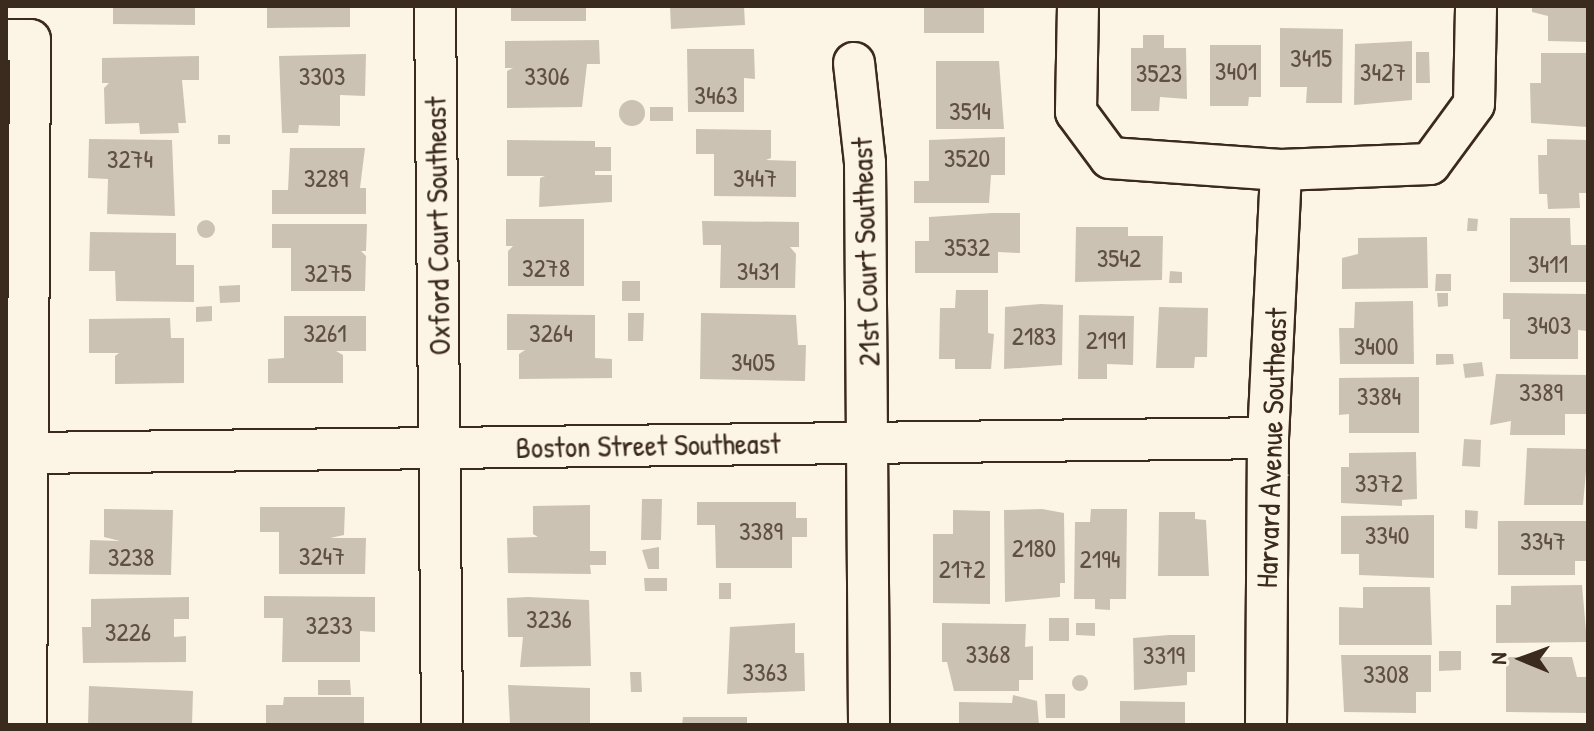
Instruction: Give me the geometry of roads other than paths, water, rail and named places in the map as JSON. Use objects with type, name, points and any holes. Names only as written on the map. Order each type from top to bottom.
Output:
[{"type":"street","name":"Oxford Court Southeast","points":[[435,6],[442,725]]},
{"type":"street","points":[[1078,6],[1076,112],[1110,158],[1281,170],[1430,164],[1474,104],[1476,6]]},
{"type":"street","points":[[18,40],[27,453],[26,725]]},
{"type":"street","name":"21st Court Southeast","points":[[854,63],[865,163],[870,442],[869,725]]},
{"type":"street","name":"Harvard Avenue Southeast","points":[[1266,725],[1268,438],[1281,170]]},
{"type":"street","name":"Boston Street Southeast","points":[[27,453],[1268,438]]}]
